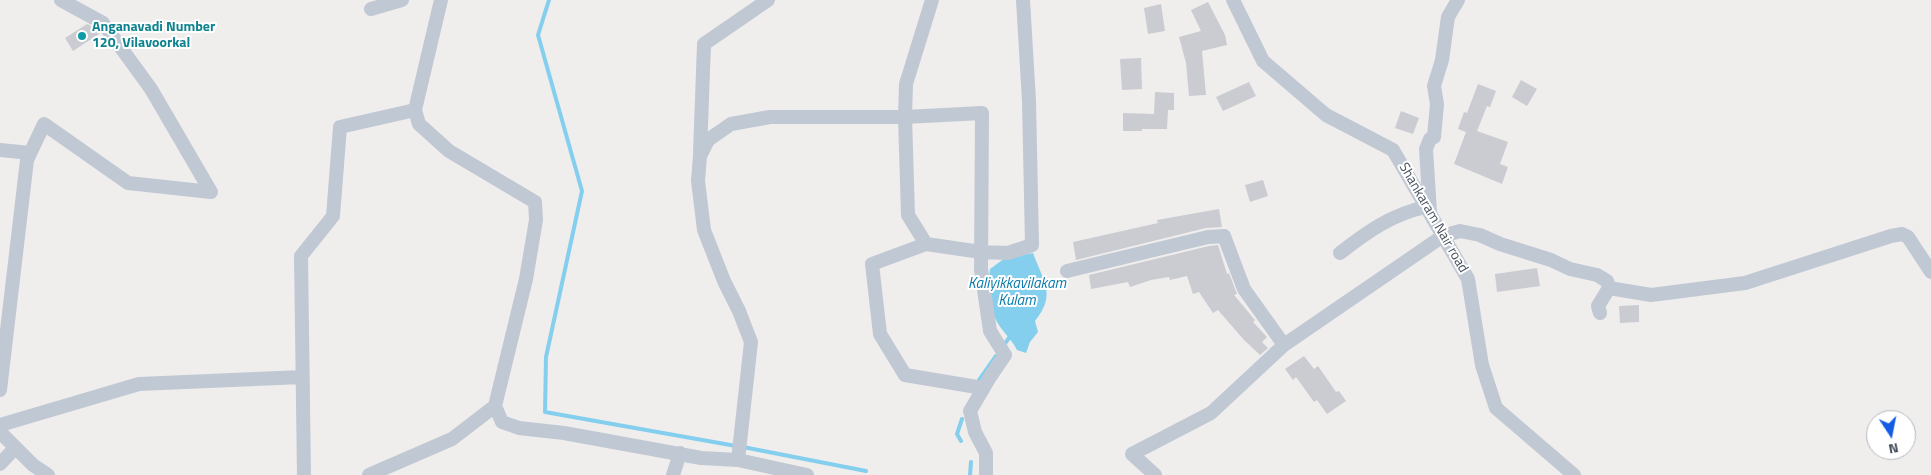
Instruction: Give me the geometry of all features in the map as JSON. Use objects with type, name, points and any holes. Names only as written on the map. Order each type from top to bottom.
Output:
[{"type":"street","points":[[0,390],[2,356],[27,160],[44,124],[128,183],[211,192],[151,89],[103,23],[61,0]]},
{"type":"street","points":[[371,9],[402,0]]},
{"type":"street","points":[[440,0],[415,110],[419,124],[450,151],[497,181],[535,202],[536,220],[526,279],[495,406],[502,422],[519,428],[564,433],[701,458],[739,451],[807,475]]},
{"type":"street","points":[[739,451],[751,342],[704,230],[698,181],[704,44],[768,0]]},
{"type":"street","points":[[926,244],[908,216],[905,117],[906,84],[932,0]]},
{"type":"street","points":[[984,388],[905,374],[880,334],[872,264],[926,244],[981,252],[1008,253],[1032,246],[1029,101],[1023,0]]},
{"type":"street","name":"Shankaram Nair road","points":[[1233,0],[1263,60],[1326,115],[1393,150],[1468,279],[1482,365],[1496,408],[1574,475]]},
{"type":"street","points":[[1340,254],[1384,221],[1409,211],[1428,211],[1426,149],[1435,132],[1437,104],[1434,86],[1442,60],[1448,17],[1458,0]]},
{"type":"street","points":[[304,475],[301,256],[333,216],[340,127],[415,110]]},
{"type":"street","points":[[700,156],[708,140],[731,124],[770,117],[905,117],[982,113],[981,269],[990,330],[1005,355],[970,411],[975,432],[986,453],[986,475]]},
{"type":"street","points":[[0,150],[30,153]]},
{"type":"street","points":[[1155,475],[1132,454],[1211,413],[1284,345],[1443,236],[1460,231],[1480,234],[1570,269],[1597,275],[1607,281],[1609,288],[1598,306],[1600,313]]},
{"type":"street","points":[[1609,288],[1651,295],[1745,284],[1902,234],[1908,237],[1931,272]]},
{"type":"street","points":[[1068,271],[1208,237],[1224,236],[1244,289],[1284,345]]},
{"type":"street","points":[[0,425],[139,384],[302,377]]},
{"type":"street","points":[[369,475],[452,439],[495,406]]},
{"type":"street","points":[[0,432],[33,465],[48,475]]},
{"type":"street","points":[[0,464],[15,448]]},
{"type":"street","points":[[674,475],[680,453]]},
{"type":"water","name":"Kaliyikkavilakam Kulam","points":[[1033,253],[1044,280],[1047,295],[1042,311],[1035,321],[1038,332],[1030,342],[1026,353],[1017,350],[996,320],[989,300],[988,285],[990,269],[1005,258]]},
{"type":"building","points":[[1208,2],[1225,35],[1227,45],[1202,51],[1206,95],[1189,96],[1186,63],[1179,37],[1201,31],[1191,10]]},
{"type":"building","points":[[1161,4],[1165,31],[1148,34],[1144,8]]},
{"type":"building","name":"Anganavadi Number 120, Vilavoorkal","points":[[87,24],[95,28],[99,34],[73,51],[65,38]]},
{"type":"building","points":[[1141,58],[1142,89],[1122,90],[1120,59]]},
{"type":"building","points":[[1521,80],[1537,89],[1527,106],[1512,97]]},
{"type":"building","points":[[1249,82],[1256,96],[1223,111],[1216,97]]},
{"type":"building","points":[[1478,84],[1496,91],[1490,107],[1487,106],[1477,131],[1508,142],[1500,164],[1508,167],[1502,184],[1454,164],[1466,132],[1458,129],[1464,112],[1467,113]]},
{"type":"building","points":[[1155,92],[1174,93],[1174,110],[1168,110],[1167,129],[1123,131],[1123,113],[1154,114]]},
{"type":"building","points":[[1401,111],[1419,118],[1413,134],[1395,128]]},
{"type":"building","points":[[1263,180],[1268,196],[1250,202],[1245,185]]},
{"type":"building","points":[[1219,209],[1222,227],[1206,228],[1076,260],[1073,242],[1158,223],[1157,220]]},
{"type":"building","points":[[1218,245],[1227,274],[1229,273],[1237,294],[1234,295],[1255,320],[1253,322],[1267,337],[1262,342],[1268,348],[1260,355],[1218,310],[1213,313],[1199,292],[1193,294],[1187,276],[1170,280],[1169,277],[1151,280],[1130,287],[1128,282],[1091,289],[1089,275]]},
{"type":"building","points":[[1537,268],[1540,286],[1497,292],[1495,274]]},
{"type":"building","points":[[1639,305],[1639,322],[1620,323],[1619,306]]},
{"type":"building","points":[[1304,356],[1314,369],[1318,366],[1336,392],[1339,391],[1346,401],[1327,414],[1317,400],[1314,402],[1296,377],[1293,380],[1285,369]]},
{"type":"waterway","points":[[549,0],[538,35],[582,191],[546,357],[545,412],[736,446]]},
{"type":"waterway","points":[[1003,346],[1012,334]]},
{"type":"waterway","points":[[977,383],[996,356]]},
{"type":"waterway","points":[[961,441],[957,434],[962,419]]},
{"type":"waterway","points":[[743,447],[866,471]]},
{"type":"waterway","points":[[970,475],[971,462]]},
{"type":"place","name":"Anganavadi Number 120, Vilavoorkal","points":[[82,36]]}]
